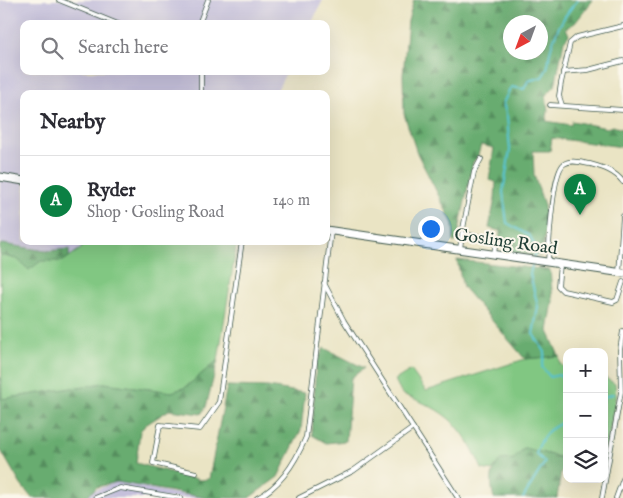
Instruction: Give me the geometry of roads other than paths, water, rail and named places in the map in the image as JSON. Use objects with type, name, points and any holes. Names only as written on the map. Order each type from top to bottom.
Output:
[{"type":"street","points":[[0,177],[20,180]]},
{"type":"street","name":"Gosling Road","points":[[330,230],[621,273]]},
{"type":"lane","points":[[59,0],[108,20]]},
{"type":"lane","points":[[200,20],[208,0]]},
{"type":"lane","points":[[562,105],[559,96],[567,49],[574,39],[623,26]]},
{"type":"lane","points":[[563,72],[588,70],[623,61]]},
{"type":"lane","points":[[201,75],[202,90]]},
{"type":"lane","points":[[550,105],[623,110]]},
{"type":"lane","points":[[460,250],[474,172],[481,159]]},
{"type":"lane","points":[[548,262],[552,211],[559,170],[563,164],[570,161],[604,168],[616,174],[623,182]]},
{"type":"lane","points":[[621,273],[623,216]]},
{"type":"lane","points":[[462,234],[496,240],[494,254]]},
{"type":"lane","points":[[196,473],[153,463],[160,424],[200,429],[219,402],[241,245]]},
{"type":"lane","points":[[257,498],[284,476],[306,437],[328,245]]},
{"type":"lane","points":[[560,264],[558,286],[563,291],[612,302],[617,300],[623,282]]},
{"type":"lane","points":[[324,283],[344,321],[458,498]]},
{"type":"lane","points":[[602,498],[621,392],[620,350],[623,331]]},
{"type":"lane","points":[[299,498],[353,471],[413,428]]},
{"type":"lane","points":[[616,498],[623,479]]},
{"type":"lane","points":[[94,498],[120,488],[153,496],[181,498]]},
{"type":"waterway","points":[[563,379],[559,375],[550,377],[542,367],[545,352],[533,334],[538,307],[530,274],[536,249],[530,236],[507,223],[503,192],[510,150],[507,117],[503,103],[511,87],[524,89],[528,81],[542,77],[545,73],[558,28],[578,0]]},
{"type":"waterway","points":[[608,396],[613,394]]},
{"type":"waterway","points":[[523,498],[545,462],[536,454],[543,437],[555,426],[563,423]]},
{"type":"place","name":"Ryder","points":[[580,215]]}]
